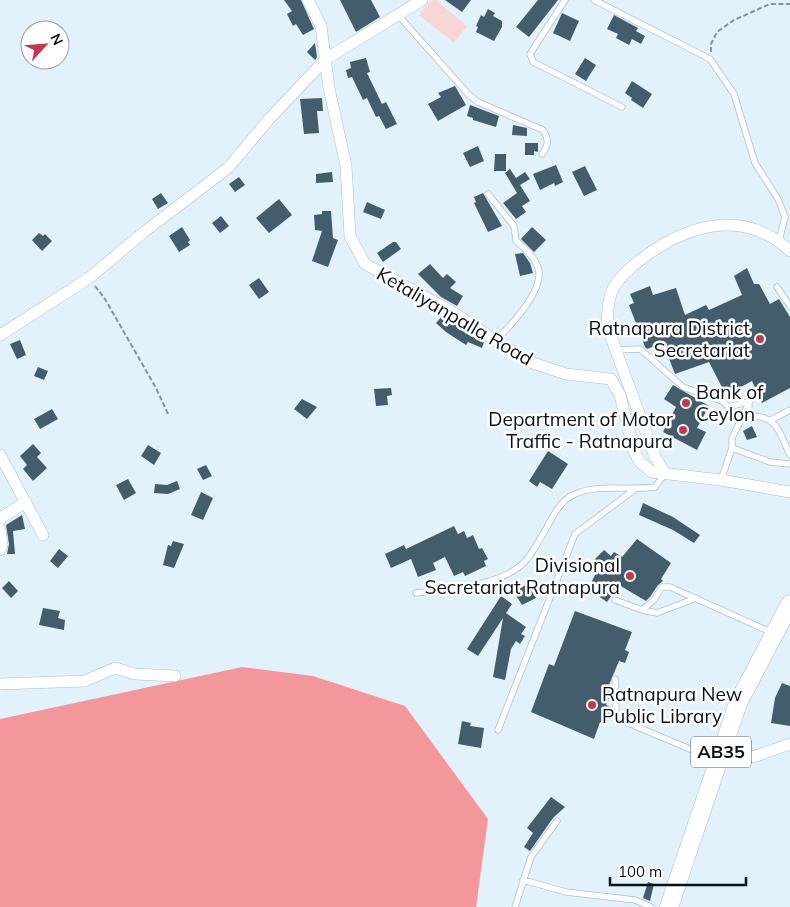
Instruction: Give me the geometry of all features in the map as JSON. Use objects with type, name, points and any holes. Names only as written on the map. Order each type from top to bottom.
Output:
[{"type":"main road","name":"AB35","points":[[669,907],[738,703],[773,633],[790,604]]},
{"type":"street","name":"Ketaliyanpalla Road","points":[[308,0],[321,26],[329,88],[346,166],[350,236],[365,264],[451,312],[527,361],[566,374],[611,379],[620,394],[634,451],[640,462],[652,472],[665,473]]},
{"type":"street","points":[[0,335],[89,278],[144,232],[228,168],[270,118],[326,59],[422,0]]},
{"type":"street","points":[[790,251],[765,234],[738,226],[706,226],[674,237],[636,262],[613,289],[608,304],[607,326],[654,458],[665,473],[722,480],[790,492]]},
{"type":"street","points":[[0,455],[43,534]]},
{"type":"street","points":[[0,520],[26,502]]},
{"type":"street","points":[[0,529],[2,546],[0,550]]},
{"type":"street","points":[[0,684],[85,681],[115,668],[136,674],[175,676]]},
{"type":"street","points":[[718,761],[756,756],[790,744]]},
{"type":"lane","points":[[564,0],[530,54],[533,62],[622,107]]},
{"type":"lane","points":[[594,0],[710,59],[734,94],[754,163],[788,214],[779,242]]},
{"type":"lane","points":[[398,15],[469,95],[478,102],[542,130],[548,138],[548,147],[542,154]]},
{"type":"lane","points":[[488,194],[514,226],[516,241],[530,253],[539,272],[533,293],[519,316],[496,341]]},
{"type":"lane","points":[[777,287],[790,306]]},
{"type":"lane","points":[[616,350],[640,349],[683,386],[722,401],[729,407],[750,401]]},
{"type":"lane","points":[[750,401],[748,416],[763,415],[771,420],[778,429],[790,456]]},
{"type":"lane","points":[[722,480],[732,448],[732,438],[750,401]]},
{"type":"lane","points":[[771,420],[790,410]]},
{"type":"lane","points":[[732,448],[770,462],[790,464]]},
{"type":"lane","points":[[416,592],[477,585],[515,570],[526,560],[563,502],[573,495],[601,488],[634,490],[655,487],[665,473]]},
{"type":"lane","points":[[498,730],[575,534],[634,490]]},
{"type":"lane","points":[[642,610],[654,600],[662,588],[670,586],[773,633]]},
{"type":"lane","points":[[615,600],[642,610],[657,613],[696,598]]},
{"type":"lane","points":[[615,679],[616,713],[621,720],[718,761]]},
{"type":"lane","points":[[515,907],[531,858],[557,821]]},
{"type":"lane","points":[[523,880],[566,892],[636,900],[651,907]]},
{"type":"path","points":[[710,59],[711,44],[717,32],[770,4],[790,4]]},
{"type":"path","points":[[89,278],[115,315],[156,388],[168,416]]},
{"type":"shaded area","points":[[431,0],[436,0],[467,26],[454,43],[419,15]]},
{"type":"shaded area","points":[[242,667],[313,676],[405,706],[488,819],[476,907],[0,907],[0,719]]},
{"type":"building","points":[[284,0],[301,0],[314,29],[303,35],[296,24],[293,26],[287,14],[292,11]]},
{"type":"building","points":[[340,0],[371,0],[380,17],[356,32]]},
{"type":"building","points":[[445,0],[471,0],[462,12]]},
{"type":"building","points":[[538,0],[558,0],[529,37],[516,27]]},
{"type":"building","points":[[488,9],[495,13],[493,16],[502,21],[502,27],[494,41],[476,32],[478,27],[476,26],[481,15],[484,17]]},
{"type":"building","points":[[562,13],[579,21],[570,41],[553,33]]},
{"type":"building","points":[[614,15],[638,28],[636,31],[645,36],[641,44],[632,39],[629,45],[616,38],[618,34],[607,29]]},
{"type":"building","points":[[315,43],[317,57],[315,60],[307,52]]},
{"type":"building","points":[[366,58],[370,72],[367,73],[382,104],[386,102],[397,124],[386,129],[379,116],[376,117],[367,98],[363,100],[352,77],[348,78],[346,70],[351,68],[350,62]]},
{"type":"building","points":[[585,58],[596,65],[586,81],[575,74]]},
{"type":"building","points":[[632,81],[652,94],[643,108],[631,100],[632,98],[625,93]]},
{"type":"building","points":[[455,86],[466,105],[438,121],[428,104],[441,97],[438,93]]},
{"type":"building","points":[[322,98],[323,111],[317,111],[319,133],[304,134],[300,99]]},
{"type":"building","points":[[470,105],[499,116],[496,127],[473,120],[473,118],[467,116]]},
{"type":"building","points":[[513,125],[527,128],[527,136],[512,135]]},
{"type":"building","points":[[525,143],[538,143],[538,152],[534,151],[534,155],[525,155]]},
{"type":"building","points":[[478,146],[484,161],[470,167],[463,153]]},
{"type":"building","points":[[495,154],[506,154],[506,171],[494,171]]},
{"type":"building","points":[[556,165],[563,182],[555,186],[554,183],[540,190],[533,174]]},
{"type":"building","points":[[585,166],[597,190],[584,196],[572,172]]},
{"type":"building","points":[[510,169],[516,178],[525,172],[530,179],[520,185],[530,201],[522,206],[526,212],[516,219],[503,203],[517,193],[505,173]]},
{"type":"building","points":[[332,172],[333,182],[316,183],[316,174]]},
{"type":"building","points":[[239,177],[245,185],[235,192],[229,184]]},
{"type":"building","points":[[161,193],[168,203],[158,209],[152,199]]},
{"type":"building","points":[[483,193],[502,226],[488,232],[474,203],[476,202],[474,197]]},
{"type":"building","points":[[279,199],[292,215],[269,233],[256,218]]},
{"type":"building","points":[[367,202],[385,210],[381,219],[363,212]]},
{"type":"building","points":[[322,211],[331,211],[333,238],[338,240],[328,267],[312,261],[322,231],[315,230],[314,215],[322,214]]},
{"type":"building","points":[[221,216],[229,226],[220,233],[212,223]]},
{"type":"building","points":[[182,227],[190,240],[188,242],[190,245],[179,252],[169,236]]},
{"type":"building","points":[[532,227],[546,240],[534,252],[521,239]]},
{"type":"building","points":[[39,233],[43,236],[45,234],[52,241],[42,251],[32,240]]},
{"type":"building","points":[[393,242],[396,242],[401,249],[383,262],[377,253]]},
{"type":"building","points":[[523,253],[530,263],[533,273],[520,276],[515,254]]},
{"type":"building","points":[[430,264],[443,278],[447,274],[456,282],[450,288],[463,296],[457,306],[441,297],[418,274]]},
{"type":"building","points":[[747,268],[754,284],[759,284],[770,304],[779,299],[790,317],[790,388],[762,403],[752,381],[726,395],[709,362],[675,374],[663,343],[647,349],[645,347],[629,305],[634,303],[630,294],[650,286],[653,295],[676,288],[685,315],[706,305],[709,310],[742,295],[734,276]]},
{"type":"building","points":[[259,278],[269,292],[259,299],[249,285]]},
{"type":"building","points":[[443,315],[472,334],[471,336],[484,342],[482,348],[468,342],[466,345],[446,332],[436,323]]},
{"type":"building","points":[[20,340],[26,355],[17,359],[10,344]]},
{"type":"building","points":[[38,367],[48,371],[44,380],[34,376]]},
{"type":"building","points":[[673,385],[709,406],[697,428],[706,432],[697,450],[663,432],[676,407],[664,399]]},
{"type":"building","points":[[391,388],[392,395],[387,396],[388,405],[376,406],[374,389]]},
{"type":"building","points":[[302,399],[317,407],[307,419],[294,409]]},
{"type":"building","points":[[52,409],[58,419],[40,429],[34,419]]},
{"type":"building","points":[[752,426],[757,437],[747,440],[743,431]]},
{"type":"building","points":[[33,444],[41,453],[37,457],[47,468],[33,481],[23,469],[27,465],[20,456]]},
{"type":"building","points":[[148,445],[161,453],[154,465],[141,456]]},
{"type":"building","points":[[548,451],[568,464],[552,489],[540,482],[537,487],[529,481]]},
{"type":"building","points":[[206,465],[212,476],[203,480],[197,469]]},
{"type":"building","points":[[128,479],[136,493],[124,500],[116,485]]},
{"type":"building","points":[[177,481],[180,489],[168,494],[154,493],[155,484],[167,485]]},
{"type":"building","points":[[201,492],[213,498],[203,520],[191,515]]},
{"type":"building","points":[[643,503],[673,517],[700,535],[694,543],[673,530],[639,515]]},
{"type":"building","points":[[22,515],[25,529],[13,531],[15,554],[7,554],[9,544],[6,525]]},
{"type":"building","points":[[454,526],[458,534],[464,531],[467,538],[473,535],[479,549],[482,548],[488,559],[484,561],[486,566],[465,576],[463,572],[454,576],[445,557],[433,563],[436,570],[418,577],[411,559],[391,568],[385,554],[404,545],[406,549]]},
{"type":"building","points":[[637,539],[671,563],[661,579],[663,581],[650,597],[646,601],[619,585],[607,602],[588,589],[600,565],[594,560],[604,550],[611,556],[614,552],[622,557]]},
{"type":"building","points":[[173,541],[184,544],[174,568],[163,565],[168,545],[171,546]]},
{"type":"building","points":[[59,549],[68,556],[58,568],[50,561]]},
{"type":"building","points":[[9,581],[18,591],[11,598],[2,588]]},
{"type":"building","points":[[527,584],[536,598],[522,605],[514,592]]},
{"type":"building","points":[[501,596],[512,604],[506,613],[526,627],[521,634],[525,636],[520,644],[516,641],[511,649],[505,680],[493,677],[503,618],[478,656],[467,649]]},
{"type":"building","points":[[43,608],[60,611],[58,618],[65,620],[64,630],[39,625]]},
{"type":"building","points":[[575,611],[632,632],[625,650],[629,652],[625,663],[619,661],[609,685],[611,693],[606,705],[611,707],[611,711],[607,724],[600,722],[594,739],[531,712],[549,664],[554,666]]},
{"type":"building","points":[[782,683],[790,686],[790,726],[771,723],[775,698]]},
{"type":"building","points":[[462,721],[471,723],[470,726],[484,728],[481,748],[458,744]]},
{"type":"building","points":[[551,797],[565,807],[553,818],[530,851],[524,847],[533,833],[527,828]]},
{"type":"building","points":[[648,882],[654,884],[650,901],[643,898]]},
{"type":"place","name":"Ratnapura District Secretariat","points":[[760,339]]},
{"type":"place","name":"Bank of Ceylon","points":[[686,403]]},
{"type":"place","name":"Department of Motor Traffic - Ratnapura","points":[[683,430]]},
{"type":"place","name":"Divisional Secretariat Ratnapura","points":[[630,576]]},
{"type":"place","name":"Ratnapura New Public Library","points":[[592,705]]}]
